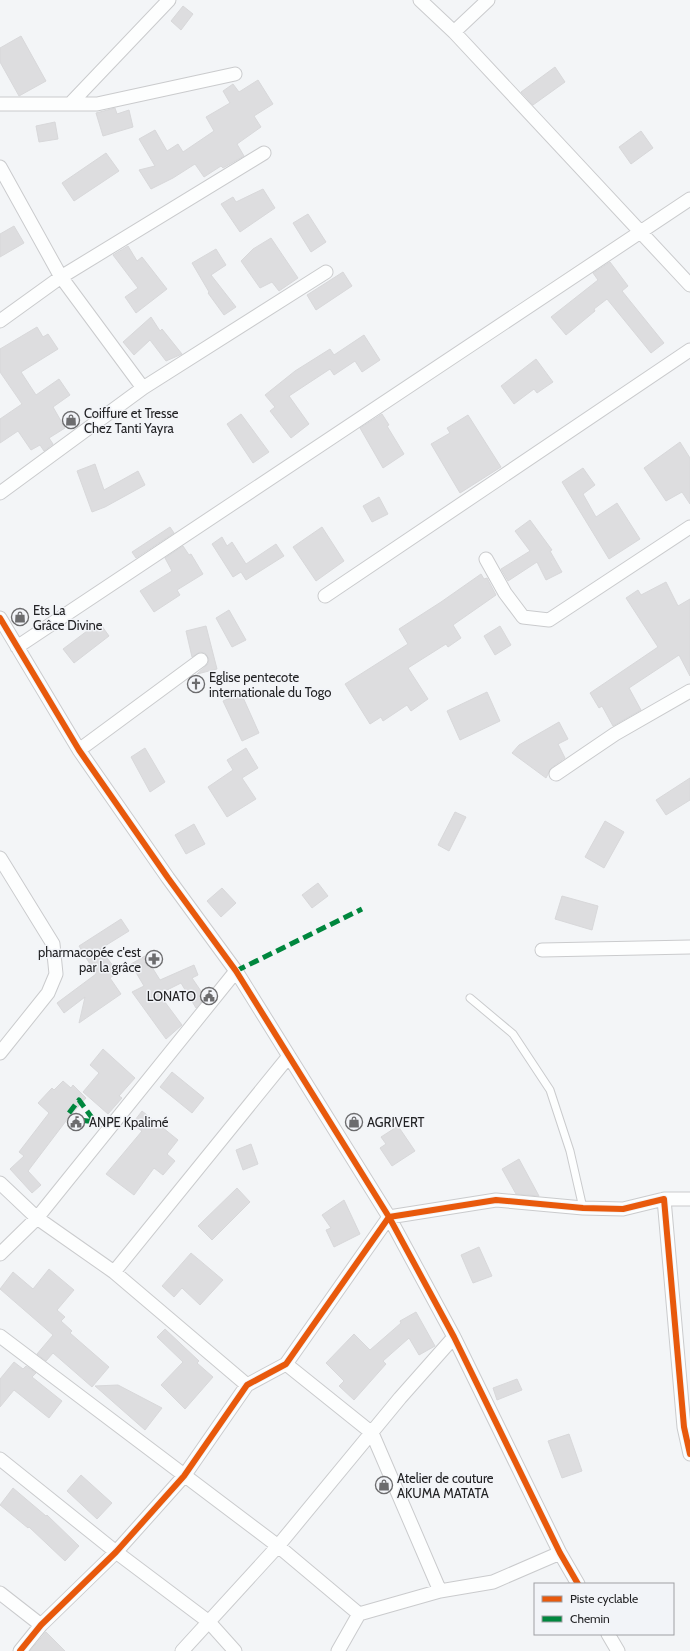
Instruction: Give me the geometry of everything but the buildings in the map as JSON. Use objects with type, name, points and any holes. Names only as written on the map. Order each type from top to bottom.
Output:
[{"type":"street","points":[[70,104],[169,0]]},
{"type":"street","points":[[420,0],[454,32],[690,284]]},
{"type":"street","points":[[454,32],[488,0]]},
{"type":"street","points":[[0,104],[97,104],[235,74]]},
{"type":"street","points":[[0,321],[61,277],[264,153]]},
{"type":"street","points":[[0,167],[61,277],[143,388]]},
{"type":"street","points":[[17,647],[690,200]]},
{"type":"street","points":[[0,493],[143,388],[326,272]]},
{"type":"street","points":[[325,596],[690,350]]},
{"type":"street","points":[[486,559],[505,593],[523,617],[549,620],[690,527]]},
{"type":"street","points":[[0,618],[79,750],[168,878],[236,971],[389,1217],[454,1337],[560,1553],[577,1583]]},
{"type":"street","points":[[79,750],[201,660]]},
{"type":"street","points":[[556,774],[615,734],[690,691]]},
{"type":"street","points":[[0,858],[53,944],[56,974],[48,993],[0,1052]]},
{"type":"street","points":[[542,950],[690,947]]},
{"type":"street","points":[[0,1254],[37,1218],[236,971]]},
{"type":"street","points":[[114,1272],[288,1056]]},
{"type":"street","points":[[0,1183],[37,1218],[114,1272],[247,1385]]},
{"type":"street","points":[[664,1199],[684,1427],[690,1454]]},
{"type":"street","points":[[20,1651],[41,1625],[116,1552],[184,1476],[247,1385],[286,1364],[389,1217],[496,1200],[584,1208],[623,1209],[664,1199],[690,1199]]},
{"type":"street","points":[[0,1336],[278,1546],[359,1614]]},
{"type":"street","points":[[182,1651],[278,1546],[400,1398],[454,1337]]},
{"type":"street","points":[[286,1364],[372,1433],[440,1591]]},
{"type":"street","points":[[0,1459],[116,1552],[209,1622],[235,1651]]},
{"type":"street","points":[[338,1651],[359,1614],[440,1591],[493,1582],[560,1553]]},
{"type":"street","points":[[0,1593],[41,1625]]},
{"type":"street","points":[[609,1635],[618,1651]]},
{"type":"lane","points":[[470,998],[513,1034],[550,1090],[570,1151],[584,1208]]},
{"type":"marked path","points":[[236,971],[362,909]]},
{"type":"marked path","points":[[69,1113],[79,1100],[95,1122],[71,1119]]},
{"type":"cycle path","points":[[0,618],[79,750],[168,878],[236,971],[389,1217],[454,1337],[560,1553],[577,1583]]},
{"type":"cycle path","points":[[20,1651],[41,1625],[116,1552],[184,1476],[247,1385],[286,1364],[389,1217],[496,1200],[583,1208],[623,1209],[664,1199],[684,1427],[690,1454]]},
{"type":"place","name":"Coiffure et Tresse Chez Tanti Yayra","points":[[71,420]]},
{"type":"place","name":"Ets La Grâce Divine","points":[[20,617]]},
{"type":"place","name":"Eglise pentecote internationale du Togo","points":[[196,684]]},
{"type":"place","name":"pharmacopée c'est par la grâce","points":[[154,959]]},
{"type":"place","name":"LONATO","points":[[209,996]]},
{"type":"place","name":"ANPE Kpalimé","points":[[76,1122]]},
{"type":"place","name":"AGRIVERT","points":[[354,1122]]},
{"type":"place","name":"Atelier de couture AKUMA MATATA","points":[[384,1485]]}]
